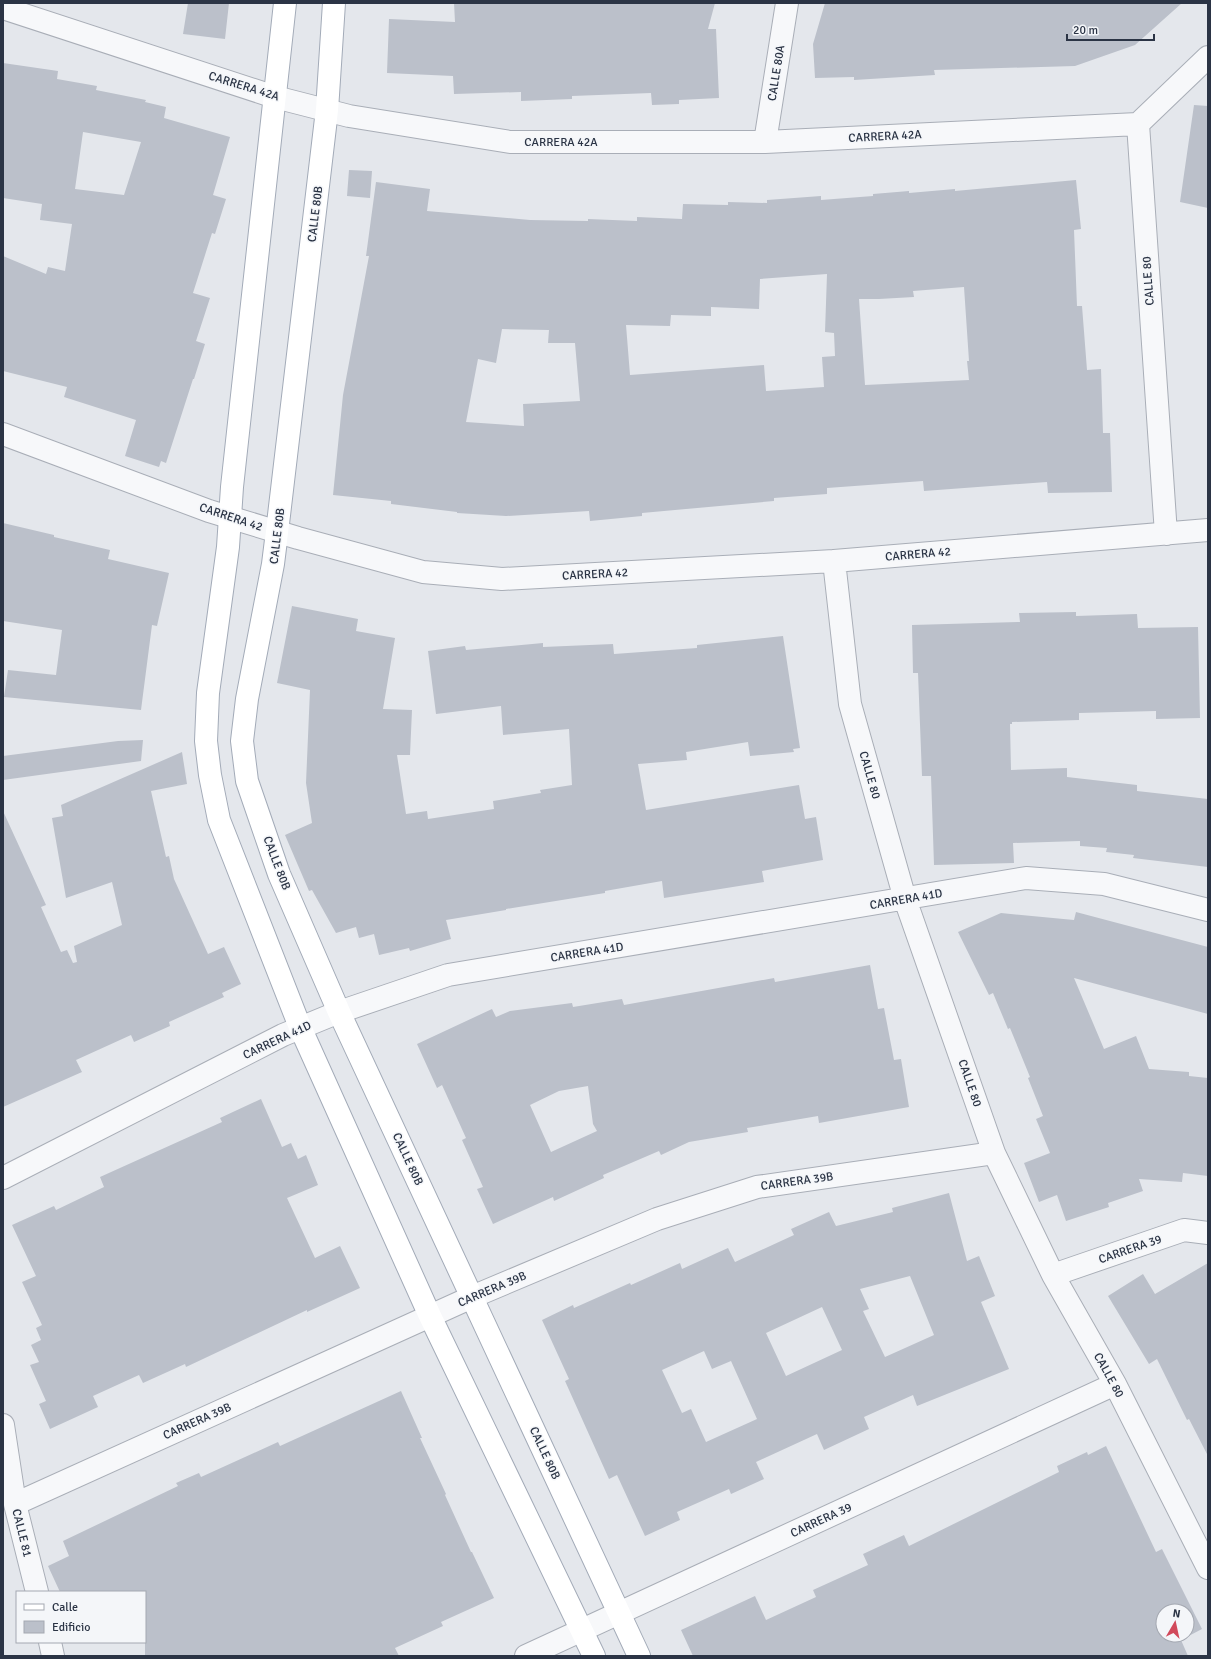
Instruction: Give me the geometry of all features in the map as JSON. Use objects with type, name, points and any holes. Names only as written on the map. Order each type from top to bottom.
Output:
[{"type":"main road","points":[[285,3],[276,97],[232,487],[228,547],[208,693],[206,741],[210,775],[219,820],[300,1028],[430,1316],[594,1656]]},
{"type":"main road","name":"CALLE 80B","points":[[334,3],[327,110],[273,564],[245,713],[242,741],[246,781],[280,874],[339,1012],[639,1656]]},
{"type":"street","name":"CALLE 80A","points":[[765,142],[787,3]]},
{"type":"street","name":"CARRERA 42A","points":[[3,8],[276,97],[349,116],[510,142],[765,142],[1138,124]]},
{"type":"street","points":[[1138,124],[1208,58]]},
{"type":"street","name":"CALLE 80","points":[[1138,124],[1166,534]]},
{"type":"street","name":"CARRERA 42","points":[[3,434],[230,517],[277,532],[423,572],[502,579],[834,561],[1208,530]]},
{"type":"street","name":"CALLE 80","points":[[834,561],[850,704],[905,899],[994,1154],[1053,1275],[1115,1384],[1208,1568]]},
{"type":"street","name":"CARRERA 41D","points":[[3,1178],[300,1028],[339,1012],[448,975],[1026,878],[1104,884],[1208,910]]},
{"type":"street","name":"CARRERA 39B","points":[[15,1504],[472,1297],[657,1219],[757,1187],[994,1154]]},
{"type":"street","name":"CARRERA 39","points":[[1053,1275],[1184,1230],[1208,1233]]},
{"type":"street","name":"CARRERA 39","points":[[526,1656],[1115,1384]]},
{"type":"street","name":"CALLE 81","points":[[3,1425],[15,1504],[37,1591]]},
{"type":"street","points":[[50,1643],[53,1656]]},
{"type":"building","points":[[188,3],[229,3],[225,39],[183,34]]},
{"type":"building","points":[[454,3],[715,3],[708,29],[716,29],[719,98],[679,100],[679,104],[652,105],[651,93],[572,96],[572,99],[521,101],[521,92],[454,94],[453,76],[387,73],[389,19],[455,22]]},
{"type":"building","points":[[825,3],[1182,3],[1135,45],[1075,66],[934,70],[935,75],[854,80],[854,77],[815,78],[813,44]]},
{"type":"building","points":[[3,63],[58,71],[57,79],[97,86],[96,90],[146,100],[145,102],[166,107],[164,118],[230,137],[213,195],[226,199],[215,234],[212,233],[193,293],[210,298],[196,341],[205,344],[166,463],[161,461],[159,467],[125,456],[136,420],[64,397],[67,387],[3,371],[3,256],[46,274],[48,267],[65,271],[72,224],[40,220],[42,204],[3,198]],"holes":[[[83,132],[141,142],[124,195],[75,189]]]},
{"type":"building","points":[[1194,105],[1208,106],[1208,208],[1180,202]]},
{"type":"building","points":[[349,170],[372,171],[370,198],[347,196]]},
{"type":"building","points":[[1076,180],[1081,229],[1074,230],[1077,306],[1082,306],[1087,370],[1101,369],[1103,433],[1110,433],[1112,492],[1048,493],[1047,482],[924,491],[923,481],[827,488],[827,494],[774,498],[774,501],[642,513],[642,516],[590,521],[589,511],[506,516],[457,513],[391,504],[391,501],[333,495],[343,395],[369,256],[366,256],[376,182],[430,189],[427,211],[530,220],[588,221],[588,219],[637,221],[637,217],[682,219],[683,204],[728,205],[728,202],[767,203],[767,200],[821,196],[821,200],[873,196],[873,194],[909,191],[909,193],[955,189],[955,191]],"holes":[[[827,274],[825,332],[834,333],[835,356],[822,357],[824,387],[766,391],[764,365],[630,375],[626,325],[670,326],[671,315],[711,316],[711,307],[759,309],[760,279]],[[964,287],[969,380],[865,385],[859,299],[914,297],[913,291]],[[502,329],[549,330],[548,343],[575,343],[580,401],[523,404],[524,426],[466,422],[478,359],[496,363]]]},
{"type":"building","points":[[3,523],[110,550],[108,559],[169,573],[157,626],[152,625],[141,710],[4,697],[8,670],[56,675],[62,630],[3,621]]},
{"type":"building","points":[[292,606],[358,619],[356,631],[395,638],[383,709],[412,710],[410,755],[397,755],[406,814],[427,811],[428,819],[494,809],[493,801],[541,793],[540,790],[572,785],[569,729],[503,735],[501,706],[436,714],[428,651],[465,646],[466,650],[543,643],[543,647],[613,644],[614,654],[697,648],[697,645],[783,636],[800,748],[793,749],[794,752],[750,756],[748,742],[686,752],[687,760],[638,764],[646,810],[799,785],[805,819],[816,817],[823,860],[762,871],[764,882],[664,898],[662,881],[605,891],[605,893],[446,920],[451,939],[410,951],[409,948],[379,955],[374,934],[359,938],[356,927],[336,933],[312,890],[309,891],[285,835],[312,823],[306,783],[310,690],[277,683]]},
{"type":"building","points":[[1076,612],[1076,616],[1137,614],[1138,628],[1198,627],[1200,718],[1156,719],[1156,711],[1079,713],[1079,720],[1012,722],[1012,724],[1010,724],[1011,770],[1067,768],[1067,777],[1137,785],[1137,791],[1208,799],[1208,867],[1133,858],[1134,855],[1106,852],[1107,848],[1080,846],[1080,841],[1013,843],[1014,863],[934,865],[931,776],[922,776],[918,673],[913,673],[912,625],[1020,622],[1019,613]]},
{"type":"building","points":[[143,740],[141,761],[3,780],[3,756],[118,741]]},
{"type":"building","points":[[182,752],[187,784],[151,791],[166,857],[169,856],[174,879],[208,954],[224,947],[241,984],[222,993],[224,997],[169,1022],[170,1026],[134,1042],[131,1035],[76,1060],[82,1072],[3,1107],[3,811],[46,905],[41,907],[61,952],[67,950],[73,963],[77,962],[74,946],[122,925],[112,882],[66,898],[52,818],[63,816],[61,805]]},
{"type":"building","points":[[1076,912],[1208,947],[1208,1014],[1074,978],[1104,1049],[1136,1036],[1149,1069],[1189,1072],[1189,1076],[1208,1078],[1208,1176],[1183,1173],[1182,1182],[1139,1179],[1143,1191],[1108,1203],[1109,1207],[1066,1221],[1057,1195],[1039,1202],[1024,1163],[1050,1153],[1036,1119],[1043,1116],[1028,1078],[1030,1077],[1010,1028],[1008,1029],[993,993],[989,995],[958,932],[1001,913],[1074,920]]},
{"type":"building","points":[[870,965],[878,1009],[884,1008],[894,1060],[901,1059],[909,1107],[819,1123],[818,1116],[747,1128],[748,1132],[689,1142],[661,1155],[659,1151],[603,1175],[604,1178],[554,1201],[553,1197],[493,1224],[477,1189],[483,1187],[462,1140],[466,1138],[442,1085],[437,1088],[417,1044],[492,1009],[496,1017],[510,1011],[572,1003],[573,1007],[622,999],[624,1005],[774,978],[775,982]],"holes":[[[588,1086],[593,1124],[597,1131],[551,1152],[530,1105],[559,1091]]]},
{"type":"building","points":[[261,1099],[282,1147],[291,1143],[298,1159],[306,1155],[318,1185],[287,1198],[315,1258],[340,1246],[360,1288],[307,1312],[307,1310],[186,1367],[185,1364],[143,1383],[139,1375],[93,1396],[98,1407],[50,1429],[39,1404],[46,1401],[30,1365],[39,1362],[31,1345],[41,1340],[36,1328],[42,1325],[22,1282],[36,1276],[12,1225],[54,1206],[56,1210],[104,1187],[100,1177],[222,1122],[220,1118]]},
{"type":"building","points":[[949,1193],[967,1261],[979,1256],[995,1296],[981,1302],[1009,1369],[917,1406],[913,1395],[864,1417],[869,1429],[824,1450],[817,1434],[756,1462],[764,1479],[731,1494],[729,1489],[677,1512],[680,1520],[645,1536],[617,1475],[609,1479],[565,1381],[569,1379],[542,1320],[573,1305],[574,1308],[680,1263],[682,1269],[728,1248],[735,1262],[794,1235],[791,1229],[829,1212],[836,1226],[893,1212],[892,1208]],"holes":[[[910,1276],[934,1335],[885,1357],[863,1311],[869,1309],[860,1289]],[[822,1307],[842,1350],[786,1376],[766,1333]],[[704,1351],[712,1369],[731,1361],[757,1419],[706,1442],[691,1409],[682,1413],[662,1370]]]},
{"type":"building","points":[[1208,1263],[1208,1456],[1189,1419],[1187,1420],[1157,1359],[1149,1364],[1108,1296],[1143,1274],[1155,1294]]},
{"type":"building","points":[[401,1391],[422,1438],[420,1438],[446,1494],[445,1495],[494,1598],[441,1622],[443,1626],[395,1648],[399,1656],[145,1656],[146,1591],[60,1591],[48,1566],[69,1556],[63,1541],[178,1486],[176,1483],[199,1473],[201,1477],[278,1442],[280,1446]]},
{"type":"building","points":[[1106,1446],[1156,1552],[1162,1549],[1189,1603],[1155,1603],[1155,1643],[1182,1643],[1188,1656],[693,1656],[681,1630],[755,1596],[766,1620],[816,1597],[813,1590],[868,1565],[863,1554],[904,1535],[909,1546],[1059,1472],[1057,1466],[1087,1452],[1088,1455]]},
{"type":"building","points":[[1195,1615],[1202,1629],[1195,1633]]}]
